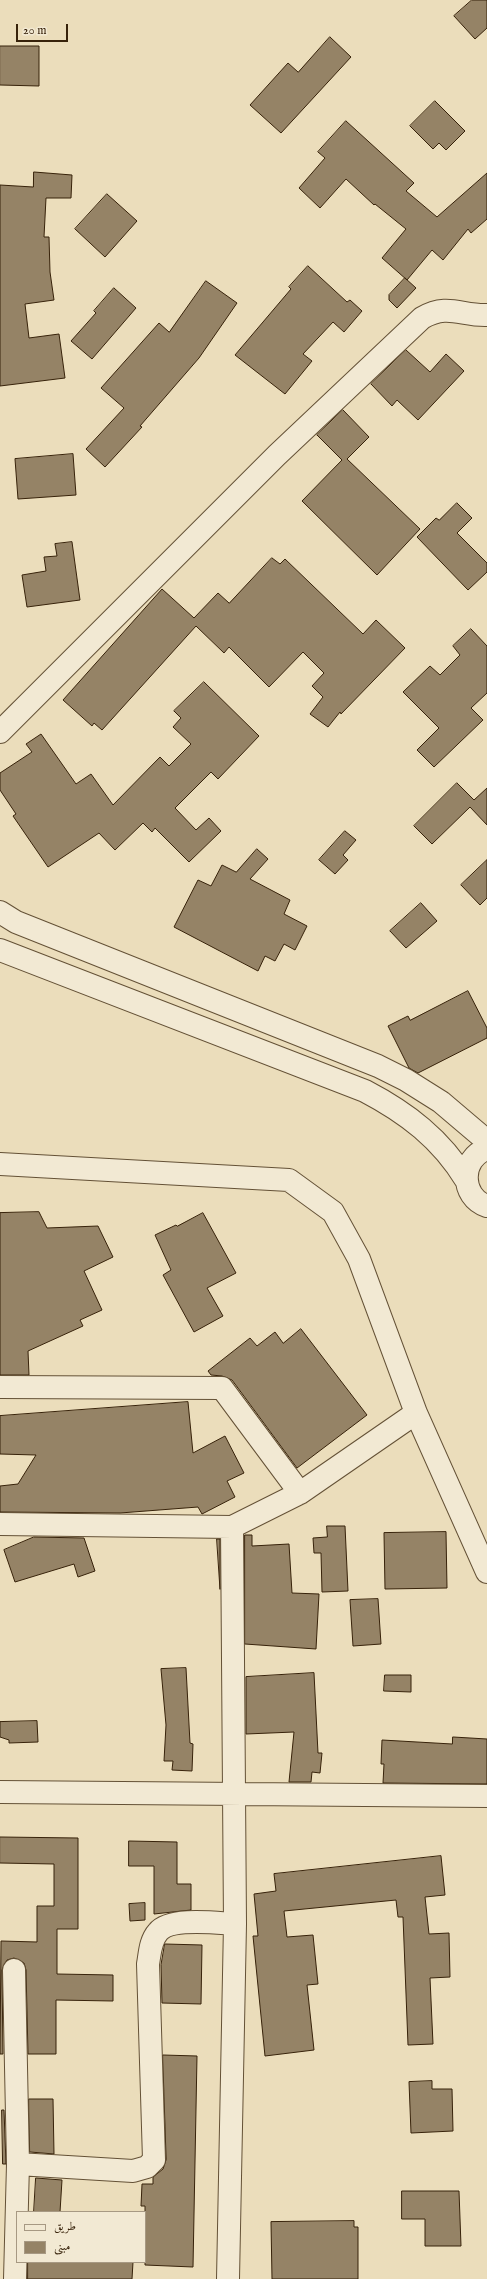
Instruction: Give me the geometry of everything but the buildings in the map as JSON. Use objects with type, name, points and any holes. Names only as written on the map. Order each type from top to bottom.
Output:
[{"type":"street","points":[[0,732],[277,455],[422,318],[430,313],[448,310],[487,315]]},
{"type":"street","points":[[0,912],[16,922],[378,1066],[406,1080],[441,1102],[487,1141]]},
{"type":"street","points":[[0,950],[365,1091],[393,1105],[421,1126],[440,1143],[466,1180],[469,1190],[474,1198],[487,1206]]},
{"type":"street","points":[[466,1180],[470,1162],[477,1154],[487,1149]]},
{"type":"street","points":[[0,1164],[289,1180],[333,1212],[359,1259],[416,1413],[487,1572]]},
{"type":"street","points":[[0,1387],[222,1388],[300,1493]]},
{"type":"street","points":[[0,1524],[232,1527],[300,1493],[416,1413]]},
{"type":"street","points":[[228,2279],[235,1924],[232,1527]]},
{"type":"street","points":[[0,1792],[234,1792],[487,1796]]},
{"type":"street","points":[[18,2164],[133,2171],[147,2167],[154,2160],[148,1964],[151,1945],[158,1931],[173,1923],[235,1924]]},
{"type":"street","points":[[14,1970],[18,2164],[17,2211]]},
{"type":"street","points":[[15,2279],[16,2241]]}]
